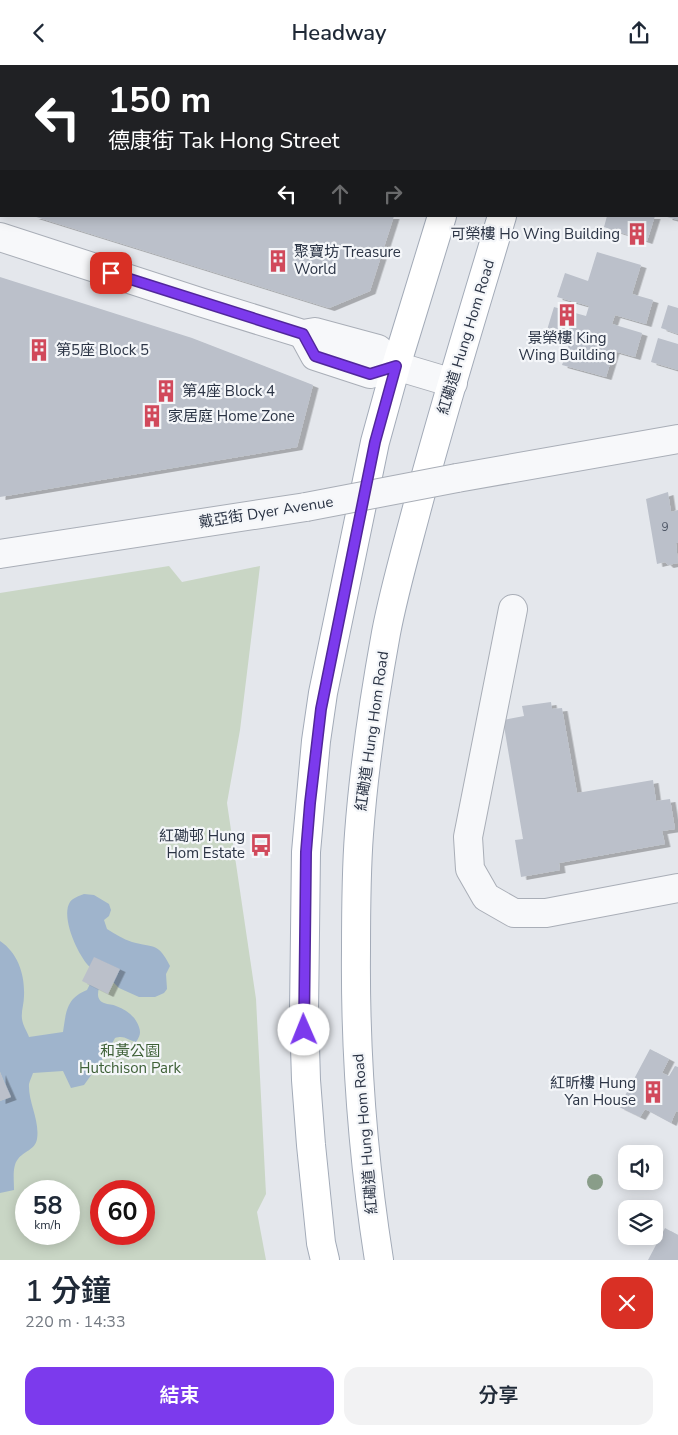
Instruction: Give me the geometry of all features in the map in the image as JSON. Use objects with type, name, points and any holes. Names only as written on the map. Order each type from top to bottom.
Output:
[{"type":"main road","points":[[325,1260],[321,1243],[312,1153],[304,1013],[306,852],[310,803],[323,693],[375,442],[442,217]]},
{"type":"main road","name":"紅磡道 Hung Hom Road","points":[[379,1260],[373,1226],[364,1145],[358,1074],[356,1009],[356,916],[359,835],[374,706],[386,633],[400,573],[432,451],[502,217]]},
{"type":"street","points":[[0,237],[303,334],[315,356],[370,374],[396,366],[453,383]]},
{"type":"street","name":"戴亞街 Dyer Avenue","points":[[0,554],[306,507],[678,439]]},
{"type":"street","points":[[513,609],[468,837],[470,869],[486,897],[514,913],[546,913],[678,888]]},
{"type":"green space","name":"和黃公園 Hutchison Park","points":[[169,566],[182,582],[260,566],[240,730],[227,803],[256,999],[266,1194],[257,1212],[266,1260],[0,1260],[0,593]]},
{"type":"water","points":[[84,894],[94,895],[109,904],[111,910],[109,916],[104,920],[107,929],[129,941],[159,949],[170,966],[166,974],[167,989],[164,993],[155,997],[139,997],[119,988],[111,980],[101,983],[98,991],[99,999],[104,1003],[124,1009],[133,1017],[140,1029],[138,1038],[136,1042],[124,1037],[115,1038],[107,1053],[84,1085],[71,1088],[63,1071],[33,1073],[29,1084],[29,1091],[37,1125],[36,1143],[20,1156],[16,1162],[14,1190],[0,1193],[0,1101],[10,1097],[0,1072],[0,941],[16,958],[22,973],[24,999],[22,1019],[29,1037],[63,1032],[68,1007],[75,997],[87,990],[91,982],[91,968],[76,947],[67,917],[70,902]]},
{"type":"building","name":"聚寶坊 Treasure World","points":[[36,217],[394,217],[370,291],[329,308]]},
{"type":"building","name":"可榮樓 Ho Wing Building","points":[[607,217],[655,217],[647,241],[604,227]]},
{"type":"building","points":[[667,217],[678,217],[678,220]]},
{"type":"building","name":"景榮樓 King Wing Building","points":[[597,252],[641,265],[632,294],[653,300],[646,324],[615,315],[612,324],[642,333],[635,357],[614,351],[606,377],[562,365],[571,338],[547,330],[554,307],[586,316],[589,306],[557,297],[565,273],[588,281]]},
{"type":"building","name":"家居庭 Home Zone","points":[[0,277],[192,338],[313,385],[297,447],[0,497]]},
{"type":"building","points":[[668,305],[678,308],[678,334],[661,328]]},
{"type":"building","points":[[658,338],[678,344],[678,370],[651,362]]},
{"type":"building","points":[[668,492],[671,512],[678,510],[678,543],[676,543],[678,563],[668,565],[665,562],[657,564],[646,499]]},
{"type":"building","points":[[551,702],[552,709],[562,708],[577,793],[653,780],[656,801],[670,799],[675,829],[662,831],[665,844],[559,863],[560,870],[521,877],[515,840],[523,839],[503,720],[524,716],[522,706]]},
{"type":"building","points":[[94,957],[120,969],[108,994],[82,981]]},
{"type":"building","name":"紅昕樓 Hung Yan House","points":[[650,1049],[669,1059],[662,1073],[669,1076],[675,1066],[678,1067],[678,1112],[676,1111],[671,1123],[645,1109],[640,1117],[619,1107]]},
{"type":"building","points":[[0,1072],[11,1097],[0,1101]]},
{"type":"building","points":[[665,1228],[678,1235],[678,1260],[648,1260],[656,1245],[663,1245],[663,1232]]},
{"type":"place","name":"可榮樓 Ho Wing Building","points":[[637,234]]},
{"type":"place","name":"聚寶坊 Treasure World","points":[[278,261]]},
{"type":"place","name":"景榮樓 King Wing Building","points":[[567,315]]},
{"type":"place","name":"第5座 Block 5","points":[[39,350]]},
{"type":"place","name":"第4座 Block 4","points":[[166,391]]},
{"type":"place","name":"家居庭 Home Zone","points":[[152,416]]},
{"type":"place","name":"紅磡邨 Hung Hom Estate","points":[[261,845]]},
{"type":"place","name":"紅昕樓 Hung Yan House","points":[[653,1092]]},
{"type":"route","points":[[111,273],[303,334],[315,356],[339,364],[370,374],[396,366],[375,442],[323,693],[316,741],[306,852],[304,1030]]}]
